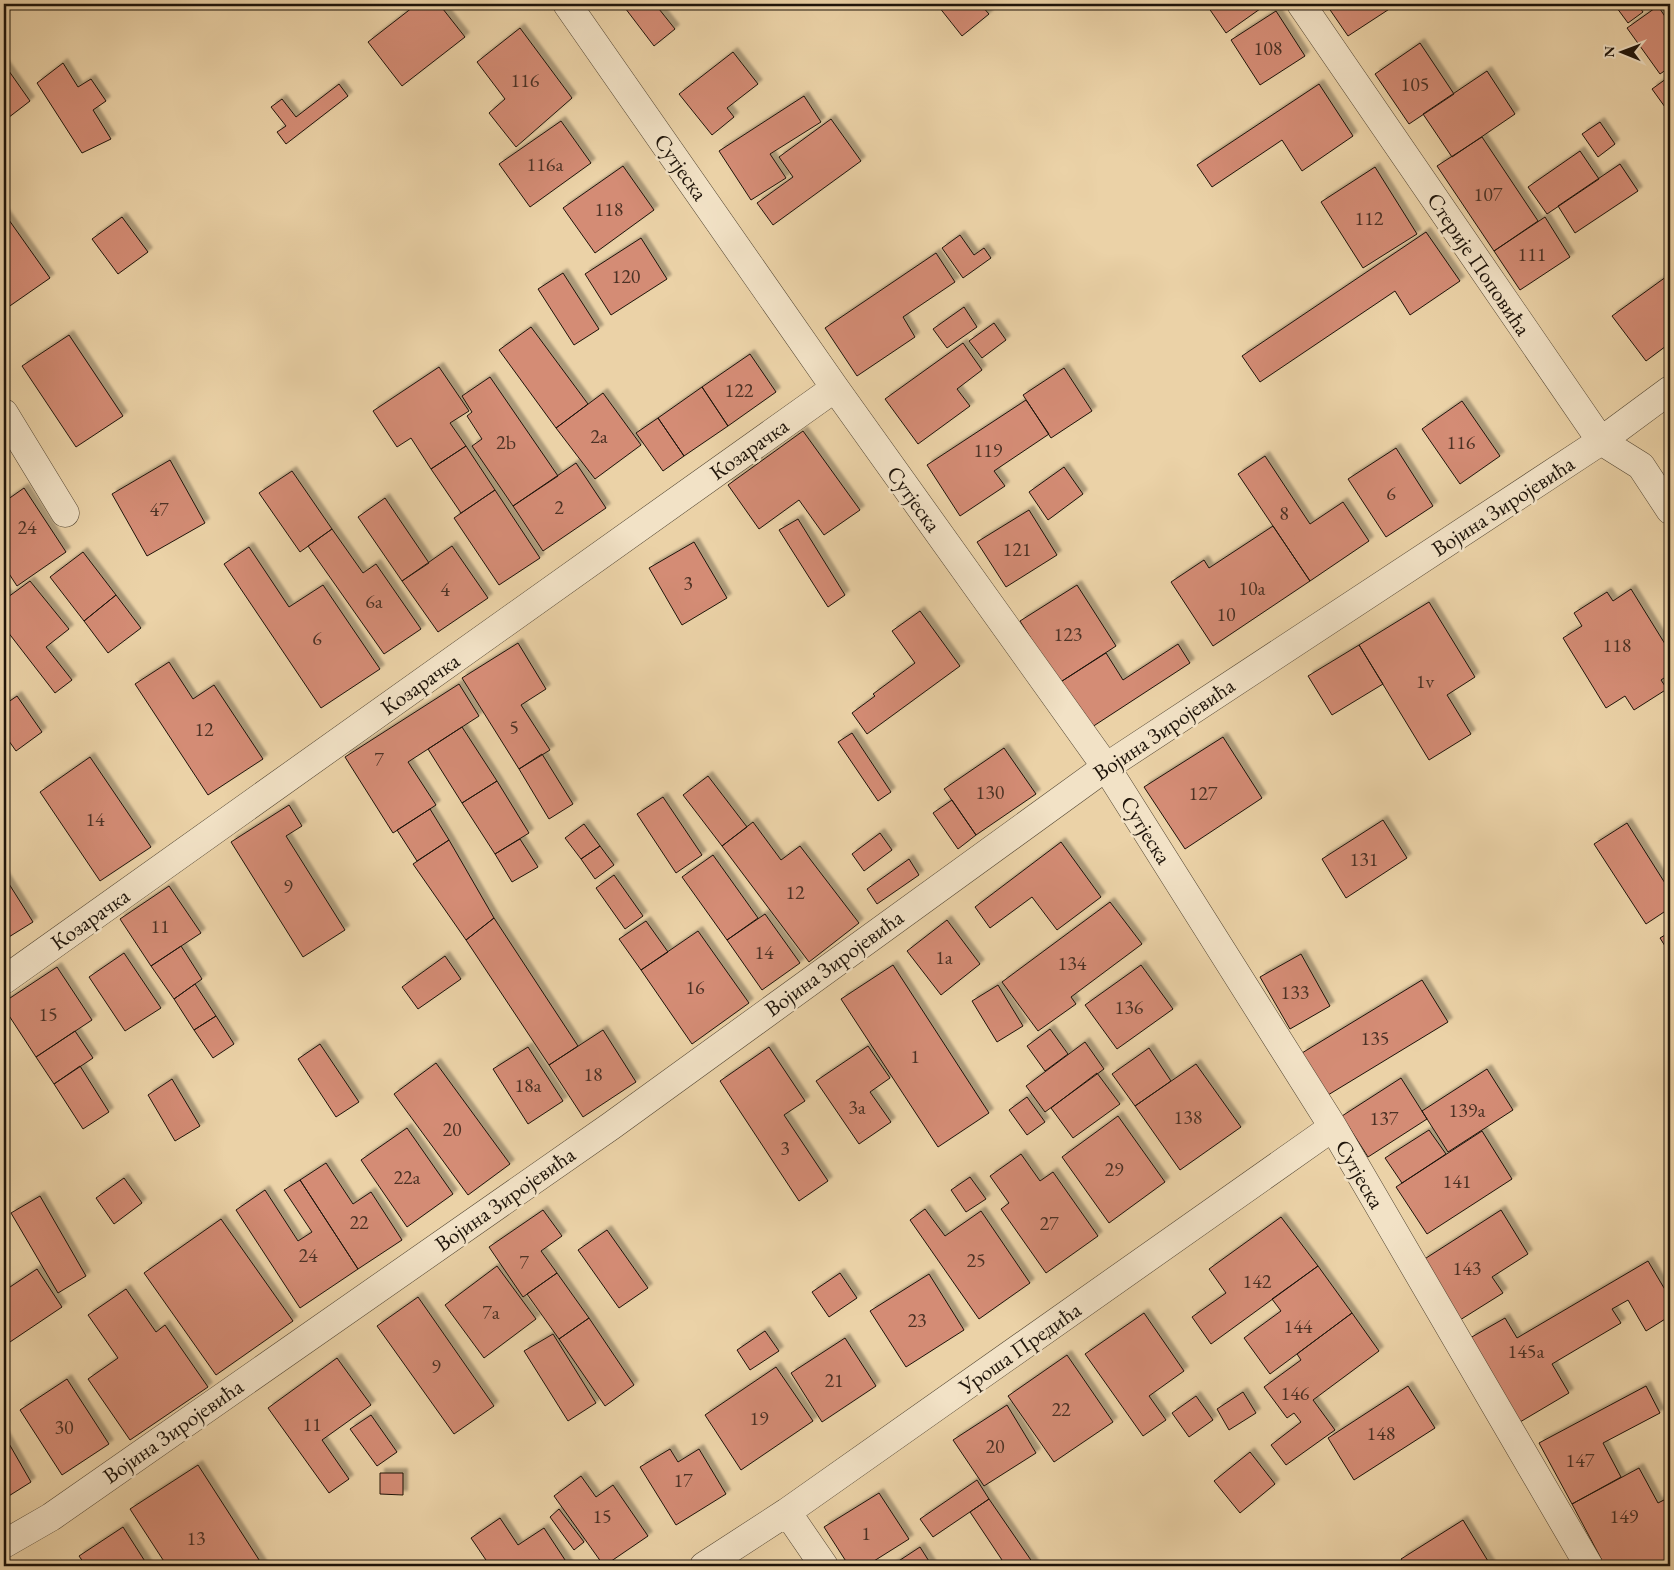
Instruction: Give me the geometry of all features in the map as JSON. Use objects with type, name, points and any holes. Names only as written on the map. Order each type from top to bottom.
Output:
[{"type":"street","name":"Сутјеска","points":[[568,4],[835,388],[1106,767],[1333,1127],[1589,1566]]},
{"type":"street","name":"Стерије Поповића","points":[[1301,4],[1601,441],[1641,466],[1670,510]]},
{"type":"street","name":"Козарачка","points":[[4,980],[835,388]]},
{"type":"street","name":"Војина Зиројевића","points":[[4,1544],[51,1517],[611,1126],[1106,767],[1601,441],[1670,390]]},
{"type":"street","points":[[8,429],[65,514]]},
{"type":"street","name":"Уроша Предића","points":[[704,1566],[787,1512],[1333,1127]]},
{"type":"street","points":[[787,1512],[824,1566]]},
{"type":"building","points":[[417,4],[439,4],[465,37],[402,86],[368,42]]},
{"type":"building","points":[[622,4],[655,4],[675,29],[654,46]]},
{"type":"building","points":[[944,4],[980,4],[989,14],[962,36],[939,7]]},
{"type":"building","points":[[1206,4],[1267,4],[1226,33]]},
{"type":"building","points":[[1326,4],[1397,4],[1348,36]]},
{"type":"building","points":[[1614,4],[1637,4],[1643,12],[1628,23]]},
{"type":"building","points":[[1658,6],[1670,24],[1670,67],[1660,74],[1627,28]]},
{"type":"building","points":[[1276,11],[1305,56],[1260,85],[1231,40]]},
{"type":"building","points":[[520,28],[572,98],[516,147],[489,113],[505,99],[477,62]]},
{"type":"building","points":[[1420,43],[1454,94],[1409,124],[1375,74]]},
{"type":"building","points":[[733,52],[758,84],[727,108],[734,117],[712,135],[679,94]]},
{"type":"building","points":[[63,63],[78,87],[91,79],[106,101],[93,110],[111,139],[82,153],[37,83]]},
{"type":"building","points":[[4,64],[30,101],[4,121]]},
{"type":"building","points":[[1487,71],[1515,114],[1452,157],[1423,114]]},
{"type":"building","points":[[1670,76],[1670,114],[1652,89]]},
{"type":"building","points":[[339,84],[348,96],[286,144],[277,132],[286,126],[271,107],[282,99],[296,117]]},
{"type":"building","points":[[1319,84],[1353,136],[1302,171],[1282,140],[1212,187],[1197,165]]},
{"type":"building","points":[[804,96],[821,122],[770,154],[786,178],[751,200],[719,151]]},
{"type":"building","points":[[831,119],[861,161],[773,225],[757,203],[793,177],[779,157]]},
{"type":"building","points":[[561,121],[591,163],[530,207],[499,164]]},
{"type":"building","points":[[1600,122],[1615,144],[1598,157],[1582,134]]},
{"type":"building","points":[[1482,137],[1538,221],[1494,251],[1437,166]]},
{"type":"building","points":[[1580,151],[1599,179],[1547,214],[1528,187]]},
{"type":"building","points":[[1620,164],[1638,191],[1575,233],[1558,206]]},
{"type":"building","points":[[623,166],[654,210],[595,253],[563,208]]},
{"type":"building","points":[[1375,167],[1417,234],[1363,268],[1321,202]]},
{"type":"building","points":[[4,213],[50,278],[4,310]]},
{"type":"building","points":[[122,217],[148,252],[118,274],[92,239]]},
{"type":"building","points":[[1545,217],[1570,257],[1520,290],[1494,251]]},
{"type":"building","points":[[1426,232],[1460,281],[1410,315],[1395,291],[1260,382],[1242,356]]},
{"type":"building","points":[[960,235],[974,255],[984,248],[991,258],[963,278],[942,248]]},
{"type":"building","points":[[641,238],[667,279],[611,315],[585,274]]},
{"type":"building","points":[[936,253],[955,282],[903,317],[915,337],[857,376],[825,328]]},
{"type":"building","points":[[563,273],[599,329],[574,345],[538,289]]},
{"type":"building","points":[[1670,274],[1670,343],[1646,361],[1612,316]]},
{"type":"building","points":[[964,307],[977,327],[947,348],[933,329]]},
{"type":"building","points":[[994,323],[1006,340],[982,358],[969,341]]},
{"type":"building","points":[[531,327],[588,404],[556,428],[499,350]]},
{"type":"building","points":[[69,335],[123,416],[76,447],[22,366]]},
{"type":"building","points":[[963,343],[982,370],[957,389],[970,406],[918,444],[885,399]]},
{"type":"building","points":[[750,354],[776,392],[728,426],[702,387]]},
{"type":"building","points":[[439,367],[469,411],[450,423],[466,446],[431,469],[411,438],[397,447],[373,411]]},
{"type":"building","points":[[1064,368],[1092,411],[1051,438],[1023,395]]},
{"type":"building","points":[[490,377],[558,476],[513,506],[472,446],[482,439],[467,416],[472,412],[462,396]]},
{"type":"building","points":[[702,387],[728,426],[684,456],[658,418]]},
{"type":"building","points":[[603,393],[641,445],[595,479],[556,428]]},
{"type":"building","points":[[1026,400],[1049,434],[994,471],[1005,486],[960,516],[927,465]]},
{"type":"building","points":[[1462,401],[1500,456],[1460,484],[1422,429]]},
{"type":"building","points":[[658,418],[684,456],[663,471],[636,433]]},
{"type":"building","points":[[803,431],[860,510],[824,535],[799,500],[759,529],[728,485]]},
{"type":"building","points":[[466,446],[495,490],[461,513],[431,469]]},
{"type":"building","points":[[1396,448],[1433,506],[1386,537],[1348,479]]},
{"type":"building","points":[[1265,456],[1310,524],[1343,502],[1369,541],[1310,581],[1238,474]]},
{"type":"building","points":[[170,460],[205,523],[147,556],[112,494]]},
{"type":"building","points":[[576,463],[606,508],[543,551],[513,506]]},
{"type":"building","points":[[1064,467],[1083,494],[1048,520],[1029,492]]},
{"type":"building","points":[[292,471],[332,529],[300,552],[259,493]]},
{"type":"building","points":[[24,488],[66,552],[17,586],[4,566],[4,502]]},
{"type":"building","points":[[495,490],[540,558],[499,585],[454,518]]},
{"type":"building","points":[[385,498],[429,563],[402,581],[358,517]]},
{"type":"building","points":[[1029,510],[1057,555],[1006,587],[977,542]]},
{"type":"building","points":[[798,519],[845,595],[828,607],[779,530]]},
{"type":"building","points":[[1273,526],[1310,581],[1213,646],[1171,582],[1204,560],[1209,568]]},
{"type":"building","points":[[332,529],[363,573],[376,564],[421,629],[384,654],[308,546]]},
{"type":"building","points":[[694,542],[727,598],[682,625],[649,568]]},
{"type":"building","points":[[452,546],[488,598],[438,632],[402,581]]},
{"type":"building","points":[[249,547],[289,607],[323,585],[380,669],[321,708],[224,564]]},
{"type":"building","points":[[83,552],[116,595],[84,621],[50,577]]},
{"type":"building","points":[[30,581],[69,629],[46,647],[72,680],[55,693],[4,627],[4,591],[8,597]]},
{"type":"building","points":[[1077,585],[1116,646],[1059,683],[1020,621]]},
{"type":"building","points":[[1631,589],[1670,652],[1670,674],[1661,680],[1667,689],[1634,710],[1625,696],[1606,708],[1563,638],[1582,626],[1574,613],[1607,592],[1613,601]]},
{"type":"building","points":[[116,595],[141,628],[108,653],[84,621]]},
{"type":"building","points":[[1429,602],[1475,677],[1447,695],[1471,734],[1429,760],[1359,645]]},
{"type":"building","points":[[920,611],[960,666],[867,734],[852,713],[875,696],[873,694],[915,663],[892,631]]},
{"type":"building","points":[[518,643],[546,689],[521,705],[550,750],[519,769],[462,678]]},
{"type":"building","points":[[1178,644],[1190,663],[1089,729],[1059,683],[1106,653],[1123,680]]},
{"type":"building","points":[[1359,645],[1383,684],[1332,715],[1308,676]]},
{"type":"building","points":[[169,662],[193,699],[214,685],[263,759],[208,795],[135,684]]},
{"type":"building","points":[[459,684],[479,716],[408,762],[436,805],[393,833],[345,757]]},
{"type":"building","points":[[17,696],[42,732],[16,751],[4,734],[4,705]]},
{"type":"building","points":[[462,727],[497,781],[462,803],[428,749]]},
{"type":"building","points":[[852,733],[891,792],[878,801],[838,742]]},
{"type":"building","points":[[1223,737],[1262,798],[1185,849],[1144,787]]},
{"type":"building","points":[[1004,748],[1036,794],[976,835],[944,789]]},
{"type":"building","points":[[542,754],[573,804],[549,819],[519,769]]},
{"type":"building","points":[[90,757],[151,847],[100,881],[40,792]]},
{"type":"building","points":[[1670,773],[1670,783],[1666,775]]},
{"type":"building","points":[[708,776],[747,827],[722,846],[683,795]]},
{"type":"building","points":[[497,781],[529,833],[495,854],[462,803]]},
{"type":"building","points":[[663,797],[702,855],[676,873],[637,814]]},
{"type":"building","points":[[952,800],[976,835],[958,849],[933,813]]},
{"type":"building","points":[[289,805],[302,826],[286,836],[345,930],[303,957],[231,842]]},
{"type":"building","points":[[430,809],[449,840],[417,861],[397,830]]},
{"type":"building","points":[[1383,820],[1407,858],[1346,898],[1322,859]]},
{"type":"building","points":[[753,822],[781,860],[800,846],[859,923],[809,962],[722,846]]},
{"type":"building","points":[[1627,823],[1670,891],[1670,908],[1646,924],[1594,844]]},
{"type":"building","points":[[584,824],[600,846],[581,859],[565,838]]},
{"type":"building","points":[[880,833],[892,850],[864,871],[852,854]]},
{"type":"building","points":[[520,839],[538,867],[512,882],[495,854]]},
{"type":"building","points":[[449,840],[494,918],[466,940],[413,864]]},
{"type":"building","points":[[1061,842],[1101,897],[1057,930],[1032,897],[990,928],[975,907]]},
{"type":"building","points":[[600,846],[614,865],[595,879],[581,859]]},
{"type":"building","points":[[713,855],[758,918],[727,940],[682,877]]},
{"type":"building","points":[[909,859],[919,875],[877,904],[867,889]]},
{"type":"building","points":[[614,875],[643,916],[625,929],[596,888]]},
{"type":"building","points":[[4,876],[33,922],[4,940]]},
{"type":"building","points":[[169,886],[201,933],[151,966],[120,919]]},
{"type":"building","points":[[1110,902],[1142,944],[1071,997],[1076,1004],[1038,1031],[1002,982]]},
{"type":"building","points":[[765,914],[800,963],[762,990],[727,940]]},
{"type":"building","points":[[494,918],[578,1046],[549,1065],[466,940]]},
{"type":"building","points":[[947,920],[980,964],[941,995],[907,951]]},
{"type":"building","points":[[646,921],[668,952],[641,970],[619,939]]},
{"type":"building","points":[[698,931],[749,1003],[692,1044],[641,970]]},
{"type":"building","points":[[1670,932],[1670,954],[1660,938]]},
{"type":"building","points":[[181,946],[202,979],[174,999],[151,966]]},
{"type":"building","points":[[124,953],[161,1008],[125,1031],[89,977]]},
{"type":"building","points":[[1301,954],[1330,1006],[1290,1029],[1260,977]]},
{"type":"building","points":[[445,956],[461,979],[418,1009],[402,987]]},
{"type":"building","points":[[893,965],[989,1113],[938,1147],[841,999]]},
{"type":"building","points":[[1141,965],[1173,1009],[1117,1049],[1085,1005]]},
{"type":"building","points":[[57,967],[92,1020],[36,1057],[4,1008],[4,1002]]},
{"type":"building","points":[[1422,980],[1448,1022],[1328,1095],[1302,1053]]},
{"type":"building","points":[[195,984],[216,1016],[194,1030],[174,999]]},
{"type":"building","points":[[998,985],[1023,1026],[997,1042],[972,1001]]},
{"type":"building","points":[[216,1016],[234,1044],[213,1058],[194,1030]]},
{"type":"building","points":[[1050,1029],[1068,1054],[1045,1071],[1027,1046]]},
{"type":"building","points":[[603,1030],[636,1082],[583,1117],[549,1065]]},
{"type":"building","points":[[75,1031],[93,1058],[54,1084],[36,1057]]},
{"type":"building","points":[[1085,1042],[1104,1069],[1045,1112],[1026,1086]]},
{"type":"building","points":[[320,1044],[359,1102],[336,1117],[298,1059]]},
{"type":"building","points":[[868,1046],[890,1078],[870,1092],[891,1122],[859,1144],[816,1081]]},
{"type":"building","points":[[528,1047],[563,1101],[528,1124],[493,1069]]},
{"type":"building","points":[[769,1047],[805,1101],[784,1115],[828,1181],[799,1201],[720,1081]]},
{"type":"building","points":[[1149,1048],[1171,1081],[1135,1106],[1112,1074]]},
{"type":"building","points":[[436,1063],[510,1164],[468,1195],[394,1094]]},
{"type":"building","points":[[1196,1064],[1241,1127],[1180,1170],[1135,1106]]},
{"type":"building","points":[[80,1066],[109,1112],[83,1129],[54,1084]]},
{"type":"building","points":[[1487,1069],[1513,1110],[1448,1152],[1422,1111]]},
{"type":"building","points":[[1097,1073],[1120,1104],[1073,1138],[1051,1108]]},
{"type":"building","points":[[1401,1078],[1427,1119],[1368,1157],[1342,1116]]},
{"type":"building","points":[[172,1079],[200,1126],[175,1141],[148,1095]]},
{"type":"building","points":[[1027,1097],[1045,1122],[1027,1135],[1009,1110]]},
{"type":"building","points":[[1118,1116],[1165,1182],[1109,1223],[1062,1157]]},
{"type":"building","points":[[407,1128],[453,1194],[407,1227],[361,1160]]},
{"type":"building","points":[[1429,1130],[1446,1154],[1402,1183],[1385,1158]]},
{"type":"building","points":[[1482,1131],[1512,1179],[1427,1234],[1396,1187]]},
{"type":"building","points":[[1021,1154],[1040,1181],[1053,1172],[1098,1236],[1046,1273],[1001,1209],[1009,1203],[990,1176]]},
{"type":"building","points":[[326,1163],[353,1204],[371,1192],[402,1240],[358,1269],[300,1180]]},
{"type":"building","points":[[970,1177],[986,1199],[966,1212],[951,1190]]},
{"type":"building","points":[[124,1178],[142,1203],[114,1224],[96,1198]]},
{"type":"building","points":[[300,1180],[358,1269],[300,1308],[236,1210],[265,1190],[298,1241],[312,1232],[284,1190]]},
{"type":"building","points":[[40,1196],[86,1276],[58,1293],[11,1213]]},
{"type":"building","points":[[925,1209],[945,1236],[981,1211],[1030,1283],[979,1319],[910,1220]]},
{"type":"building","points":[[543,1210],[562,1236],[541,1251],[557,1273],[523,1297],[489,1247]]},
{"type":"building","points":[[1501,1210],[1528,1254],[1492,1277],[1503,1293],[1460,1320],[1423,1260]]},
{"type":"building","points":[[1281,1217],[1318,1266],[1211,1344],[1192,1317],[1226,1293],[1209,1269]]},
{"type":"building","points":[[221,1219],[293,1321],[216,1375],[144,1273]]},
{"type":"building","points":[[607,1230],[648,1288],[619,1308],[578,1250]]},
{"type":"building","points":[[1648,1261],[1670,1298],[1670,1316],[1646,1331],[1628,1300],[1612,1309],[1621,1323],[1552,1364],[1569,1393],[1520,1422],[1470,1338],[1505,1318],[1517,1338]]},
{"type":"building","points":[[497,1266],[536,1319],[484,1358],[445,1305]]},
{"type":"building","points":[[1318,1266],[1352,1313],[1270,1374],[1244,1338],[1281,1311],[1272,1299]]},
{"type":"building","points":[[37,1269],[62,1307],[4,1346],[4,1291]]},
{"type":"building","points":[[557,1273],[589,1318],[559,1339],[527,1294]]},
{"type":"building","points":[[840,1273],[857,1298],[829,1317],[812,1292]]},
{"type":"building","points":[[929,1274],[964,1330],[906,1367],[870,1311]]},
{"type":"building","points":[[126,1289],[156,1332],[165,1325],[208,1387],[130,1440],[88,1379],[118,1358],[88,1315]]},
{"type":"building","points":[[418,1297],[494,1406],[454,1434],[377,1326]]},
{"type":"building","points":[[1144,1313],[1184,1371],[1149,1396],[1166,1420],[1143,1436],[1085,1354]]},
{"type":"building","points":[[1352,1313],[1379,1351],[1313,1400],[1335,1430],[1286,1465],[1271,1445],[1301,1422],[1294,1413],[1287,1418],[1264,1387],[1301,1360],[1297,1354]]},
{"type":"building","points":[[589,1318],[634,1385],[605,1406],[559,1339]]},
{"type":"building","points":[[765,1331],[779,1351],[750,1370],[737,1350]]},
{"type":"building","points":[[553,1334],[596,1403],[568,1421],[524,1351]]},
{"type":"building","points":[[845,1338],[876,1386],[822,1422],[791,1373]]},
{"type":"building","points":[[1067,1355],[1113,1422],[1054,1462],[1008,1396]]},
{"type":"building","points":[[337,1358],[371,1405],[322,1440],[349,1479],[329,1493],[268,1408]]},
{"type":"building","points":[[776,1367],[813,1421],[741,1470],[705,1415]]},
{"type":"building","points":[[67,1379],[109,1444],[62,1475],[20,1410]]},
{"type":"building","points":[[1408,1386],[1435,1428],[1354,1480],[1328,1438]]},
{"type":"building","points":[[1646,1386],[1660,1413],[1603,1443],[1621,1477],[1572,1504],[1539,1443]]},
{"type":"building","points":[[1243,1392],[1256,1413],[1229,1430],[1217,1409]]},
{"type":"building","points":[[1196,1396],[1213,1420],[1189,1437],[1172,1413]]},
{"type":"building","points":[[1007,1405],[1036,1453],[984,1486],[953,1440]]},
{"type":"building","points":[[371,1415],[397,1452],[377,1466],[350,1429]]},
{"type":"building","points":[[4,1435],[31,1482],[4,1499]]},
{"type":"building","points":[[670,1449],[678,1462],[699,1449],[726,1494],[676,1525],[640,1467]]},
{"type":"building","points":[[1250,1452],[1275,1484],[1240,1513],[1214,1481]]},
{"type":"building","points":[[198,1465],[263,1566],[167,1566],[130,1509]]},
{"type":"building","points":[[1639,1468],[1658,1503],[1670,1497],[1670,1528],[1668,1529],[1670,1532],[1670,1566],[1605,1566],[1572,1504]]},
{"type":"building","points":[[380,1473],[403,1473],[403,1495],[380,1494]]},
{"type":"building","points":[[581,1476],[596,1497],[613,1485],[648,1536],[604,1566],[554,1496]]},
{"type":"building","points":[[977,1480],[989,1499],[933,1537],[920,1519]]},
{"type":"building","points":[[879,1493],[909,1539],[866,1566],[849,1566],[824,1527]]},
{"type":"building","points":[[989,1499],[1035,1566],[1006,1566],[970,1512]]},
{"type":"building","points":[[559,1509],[584,1542],[574,1550],[550,1517]]},
{"type":"building","points":[[500,1518],[518,1545],[544,1528],[569,1566],[490,1566],[471,1538]]},
{"type":"building","points":[[1463,1520],[1491,1566],[1406,1566],[1401,1559]]},
{"type":"building","points":[[123,1527],[148,1566],[86,1566],[79,1556]]},
{"type":"building","points":[[920,1547],[932,1566],[891,1566]]}]
